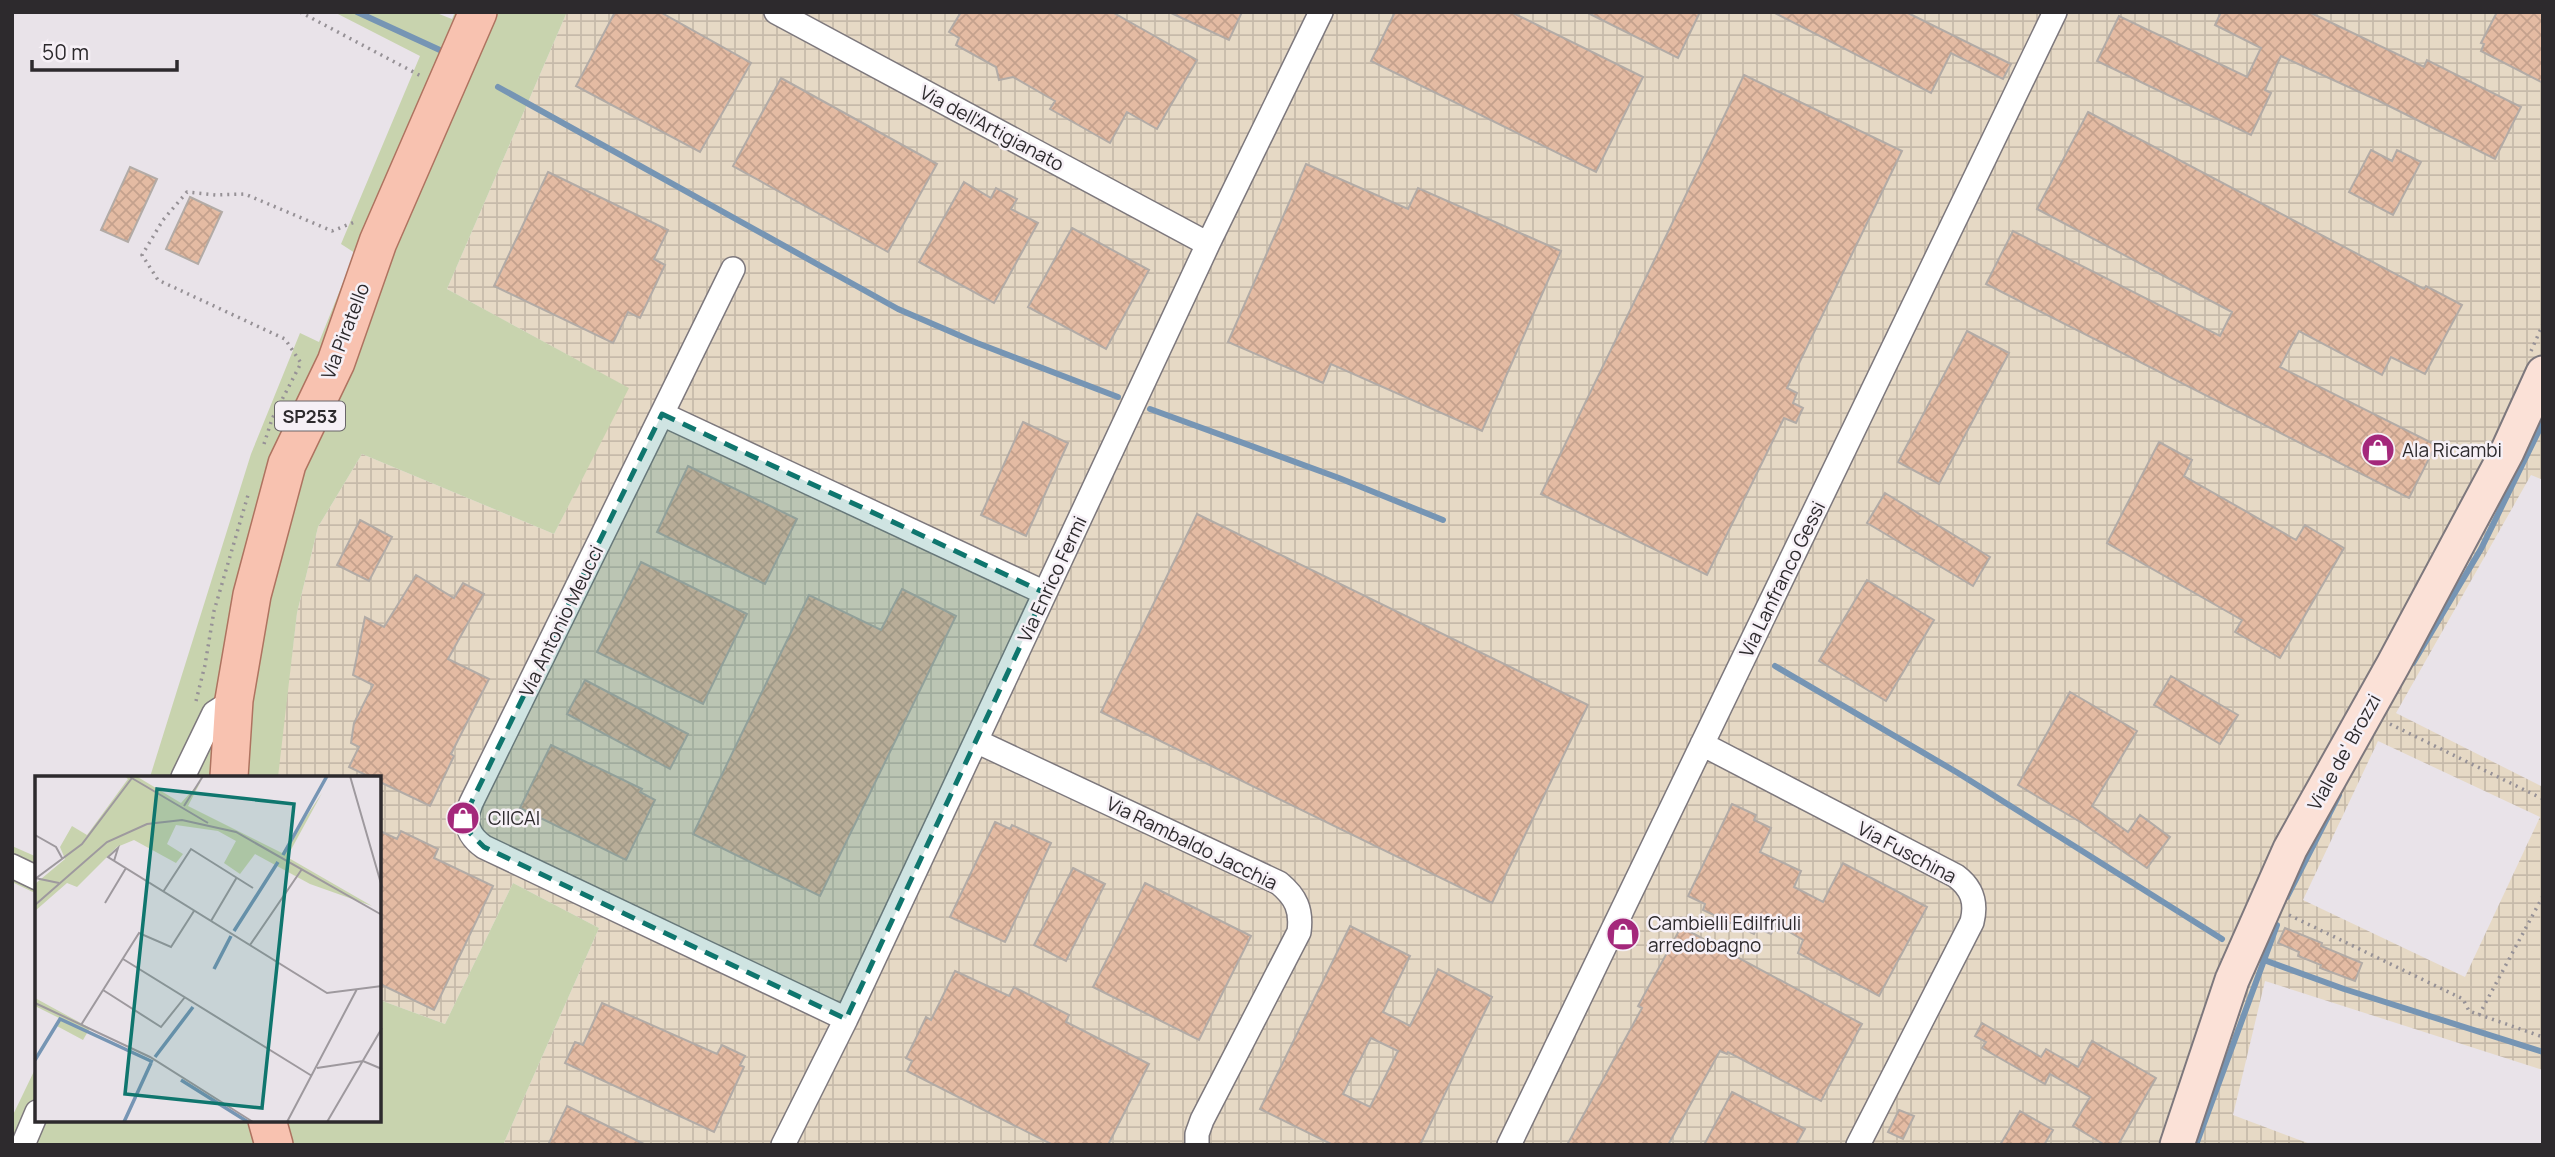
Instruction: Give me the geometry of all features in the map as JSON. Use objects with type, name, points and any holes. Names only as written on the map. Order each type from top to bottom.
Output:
[{"type":"main road","name":"Via Piratello","points":[[229,776],[234,700],[252,595],[287,464],[336,362],[378,242],[478,12]]},
{"type":"main road","points":[[268,1122],[274,1145]]},
{"type":"street","name":"Via dell'Artigianato","points":[[776,12],[1208,244]]},
{"type":"street","name":"Via Enrico Fermi","points":[[783,1145],[846,1019],[1208,244],[1321,12]]},
{"type":"street","name":"Via Lanfranco Gessi","points":[[1509,1145],[2055,12]]},
{"type":"street","name":"Via Antonio Meucci","points":[[733,270],[471,803],[467,813],[470,833],[484,847],[846,1019]]},
{"type":"street","name":"Viale de' Brozzi","points":[[2177,1145],[2232,980],[2290,849],[2507,452],[2543,373]]},
{"type":"street","points":[[662,414],[1045,593]]},
{"type":"street","points":[[183,776],[214,713],[234,700]]},
{"type":"street","name":"Via Rambaldo Jacchia","points":[[976,741],[1279,883],[1290,892],[1298,904],[1301,918],[1299,932],[1202,1120],[1197,1134],[1197,1145]]},
{"type":"street","name":"Via Fuschina","points":[[1702,744],[1956,876],[1971,891],[1974,911],[1972,922],[1858,1145]]},
{"type":"street","points":[[12,866],[35,877]]},
{"type":"street","points":[[23,1145],[35,1117]]},
{"type":"path","points":[[300,12],[445,87]]},
{"type":"path","points":[[264,444],[272,419],[301,363],[285,339],[158,280],[142,255],[163,220],[187,192],[245,194],[332,231],[356,223],[362,211]]},
{"type":"path","points":[[195,703],[205,665],[214,611],[248,494]]},
{"type":"path","points":[[2366,712],[2543,799]]},
{"type":"path","points":[[2479,1015],[2543,896]]},
{"type":"path","points":[[2266,904],[2463,999],[2469,1011],[2543,1037]]},
{"type":"highlighted area","points":[[662,414],[1045,593],[846,1019],[484,847],[470,833],[471,803]]},
{"type":"shaded area","points":[[567,12],[2543,12],[2543,480],[2531,475],[2396,713],[2543,787],[2543,1070],[2265,981],[2233,1115],[2313,1145],[503,1145],[599,928],[513,883],[445,1024],[382,1001],[382,776],[278,776],[297,613],[318,527],[362,454],[554,534],[628,388],[447,289]],"holes":[[[2378,741],[2540,817],[2465,977],[2303,900]]]},
{"type":"green space","points":[[334,12],[434,12],[452,19],[455,12],[567,12],[447,289],[629,388],[554,534],[362,454],[318,527],[297,613],[278,776],[150,776],[251,454],[300,333],[319,342],[355,253],[341,244],[420,56]]},
{"type":"green space","points":[[12,846],[35,856],[35,893],[12,882]]},
{"type":"green space","points":[[513,883],[599,928],[503,1145],[12,1145],[12,1117],[35,1069],[35,1122],[382,1122],[382,1001],[445,1024]]},
{"type":"building","points":[[615,12],[660,12],[751,63],[700,152],[576,86]]},
{"type":"building","points":[[961,12],[1112,12],[1197,60],[1157,129],[1127,112],[1110,143],[1050,109],[1055,101],[1013,77],[999,80],[996,67],[956,45],[959,38],[949,32]]},
{"type":"building","points":[[1169,12],[1242,12],[1229,40]]},
{"type":"building","points":[[1395,12],[1511,12],[1643,77],[1596,172],[1371,61]]},
{"type":"building","points":[[1586,12],[1700,12],[1678,58]]},
{"type":"building","points":[[1773,12],[1906,12],[2011,64],[2003,79],[1951,53],[1931,93]]},
{"type":"building","points":[[2221,12],[2309,12],[2424,67],[2427,60],[2521,107],[2495,159],[2281,56],[2265,90],[2271,93],[2251,135],[2097,61],[2119,16],[2247,77],[2261,48],[2215,25]]},
{"type":"building","points":[[2497,12],[2543,12],[2543,83],[2481,51],[2484,44],[2481,43]]},
{"type":"building","points":[[1744,75],[1902,151],[1787,388],[1797,393],[1793,403],[1803,408],[1796,423],[1784,418],[1707,575],[1541,494]]},
{"type":"building","points":[[781,78],[937,164],[888,252],[733,166]]},
{"type":"building","points":[[2088,112],[2424,289],[2426,286],[2462,305],[2425,374],[2391,357],[2382,375],[2299,331],[2280,367],[2436,445],[2409,498],[1986,284],[2013,231],[2220,336],[2232,312],[2037,209]]},
{"type":"building","points":[[2371,150],[2392,161],[2397,150],[2421,162],[2393,215],[2349,192]]},
{"type":"building","points":[[1306,164],[1408,209],[1418,188],[1561,251],[1482,431],[1331,364],[1323,383],[1228,342]]},
{"type":"building","points":[[130,167],[157,179],[128,242],[101,230]]},
{"type":"building","points":[[548,172],[668,230],[654,259],[665,265],[640,318],[628,312],[613,343],[494,286]]},
{"type":"building","points":[[964,182],[991,198],[996,188],[1017,199],[1011,209],[1038,223],[994,303],[919,262]]},
{"type":"building","points":[[190,197],[222,212],[198,264],[166,249]]},
{"type":"building","points":[[1072,228],[1149,270],[1106,349],[1028,307]]},
{"type":"building","points":[[1967,331],[2009,353],[1939,484],[1898,462]]},
{"type":"building","points":[[1023,422],[1068,443],[1026,536],[981,515]]},
{"type":"building","points":[[2159,442],[2192,460],[2184,476],[2296,540],[2305,525],[2344,548],[2280,658],[2235,632],[2242,620],[2107,543]]},
{"type":"building","points":[[688,466],[797,519],[765,584],[657,532]]},
{"type":"building","points":[[1885,493],[1990,557],[1973,586],[1867,523]]},
{"type":"building","points":[[1197,514],[1588,705],[1492,903],[1101,712]]},
{"type":"building","points":[[360,520],[392,537],[369,581],[337,565]]},
{"type":"building","points":[[641,562],[747,614],[703,704],[597,652]]},
{"type":"building","points":[[416,575],[454,598],[463,583],[484,594],[448,659],[489,679],[451,754],[454,756],[430,806],[382,783],[382,776],[368,776],[349,767],[359,747],[351,743],[354,723],[373,685],[353,675],[365,617],[384,627]]},
{"type":"building","points":[[1867,580],[1934,620],[1886,701],[1819,661]]},
{"type":"building","points":[[902,589],[956,616],[820,896],[693,834],[809,595],[881,630]]},
{"type":"building","points":[[2171,676],[2238,715],[2220,744],[2154,705]]},
{"type":"building","points":[[585,680],[688,734],[670,769],[567,714]]},
{"type":"building","points":[[2070,692],[2137,731],[2092,806],[2128,832],[2140,815],[2170,837],[2147,868],[2082,823],[2018,785]]},
{"type":"building","points":[[551,745],[642,789],[640,792],[655,800],[626,860],[520,808]]},
{"type":"building","points":[[1732,804],[1756,815],[1754,820],[1771,828],[1760,852],[1801,871],[1794,887],[1823,902],[1843,863],[1927,907],[1879,996],[1798,953],[1803,940],[1776,924],[1771,934],[1757,928],[1754,934],[1703,910],[1705,904],[1688,896]]},
{"type":"building","points":[[995,822],[1010,829],[1012,825],[1051,843],[1005,942],[950,917]]},
{"type":"building","points":[[401,831],[438,849],[434,858],[493,886],[434,1010],[382,985],[382,832],[397,839]]},
{"type":"building","points":[[1073,868],[1105,884],[1066,961],[1034,945]]},
{"type":"building","points":[[1145,883],[1251,936],[1199,1040],[1093,987]]},
{"type":"building","points":[[1350,926],[1410,956],[1383,1012],[1410,1026],[1438,969],[1492,997],[1420,1145],[1333,1145],[1260,1109]],"holes":[[[1371,1038],[1398,1051],[1370,1107],[1343,1094]]]},
{"type":"building","points":[[1681,927],[1862,1024],[1821,1101],[1728,1052],[1727,1054],[1720,1051],[1668,1145],[1567,1145],[1642,1008],[1638,1006]]},
{"type":"building","points":[[2285,928],[2362,963],[2355,981],[2320,968],[2321,965],[2298,956],[2299,952],[2278,943]]},
{"type":"building","points":[[955,971],[1009,996],[1014,987],[1069,1015],[1066,1022],[1149,1064],[1108,1145],[1053,1145],[907,1071],[912,1061],[906,1058],[926,1017],[931,1020]]},
{"type":"building","points":[[602,1003],[717,1054],[722,1045],[745,1056],[740,1065],[744,1067],[714,1132],[565,1063],[575,1042],[583,1045]]},
{"type":"building","points":[[1982,1023],[2041,1057],[2046,1049],[2078,1067],[2092,1041],[2156,1078],[2118,1145],[2105,1145],[2073,1126],[2090,1097],[2050,1074],[2045,1084],[1982,1048],[1986,1042],[1975,1036]]},
{"type":"building","points":[[1732,1092],[1805,1129],[1796,1145],[1704,1145]]},
{"type":"building","points":[[567,1106],[646,1145],[548,1145]]},
{"type":"building","points":[[1899,1110],[1914,1116],[1903,1139],[1888,1132]]},
{"type":"building","points":[[2020,1111],[2053,1130],[2044,1145],[2000,1145]]},
{"type":"waterway","points":[[357,12],[442,51]]},
{"type":"waterway","points":[[498,87],[898,309],[977,343],[1118,397]]},
{"type":"waterway","points":[[1150,409],[1339,478],[1443,520]]},
{"type":"waterway","points":[[2413,663],[2481,549],[2543,422]]},
{"type":"waterway","points":[[1775,666],[1958,773],[2222,939]]},
{"type":"waterway","points":[[2287,897],[2339,795]]},
{"type":"waterway","points":[[2196,1145],[2277,925]]},
{"type":"waterway","points":[[2253,956],[2344,989],[2543,1052]]},
{"type":"place","name":"Ala Ricambi","points":[[2378,450]]},
{"type":"place","name":"CIICAI","points":[[463,818]]},
{"type":"place","name":"Cambielli Edilfriuli arredobagno","points":[[1623,934]]}]
